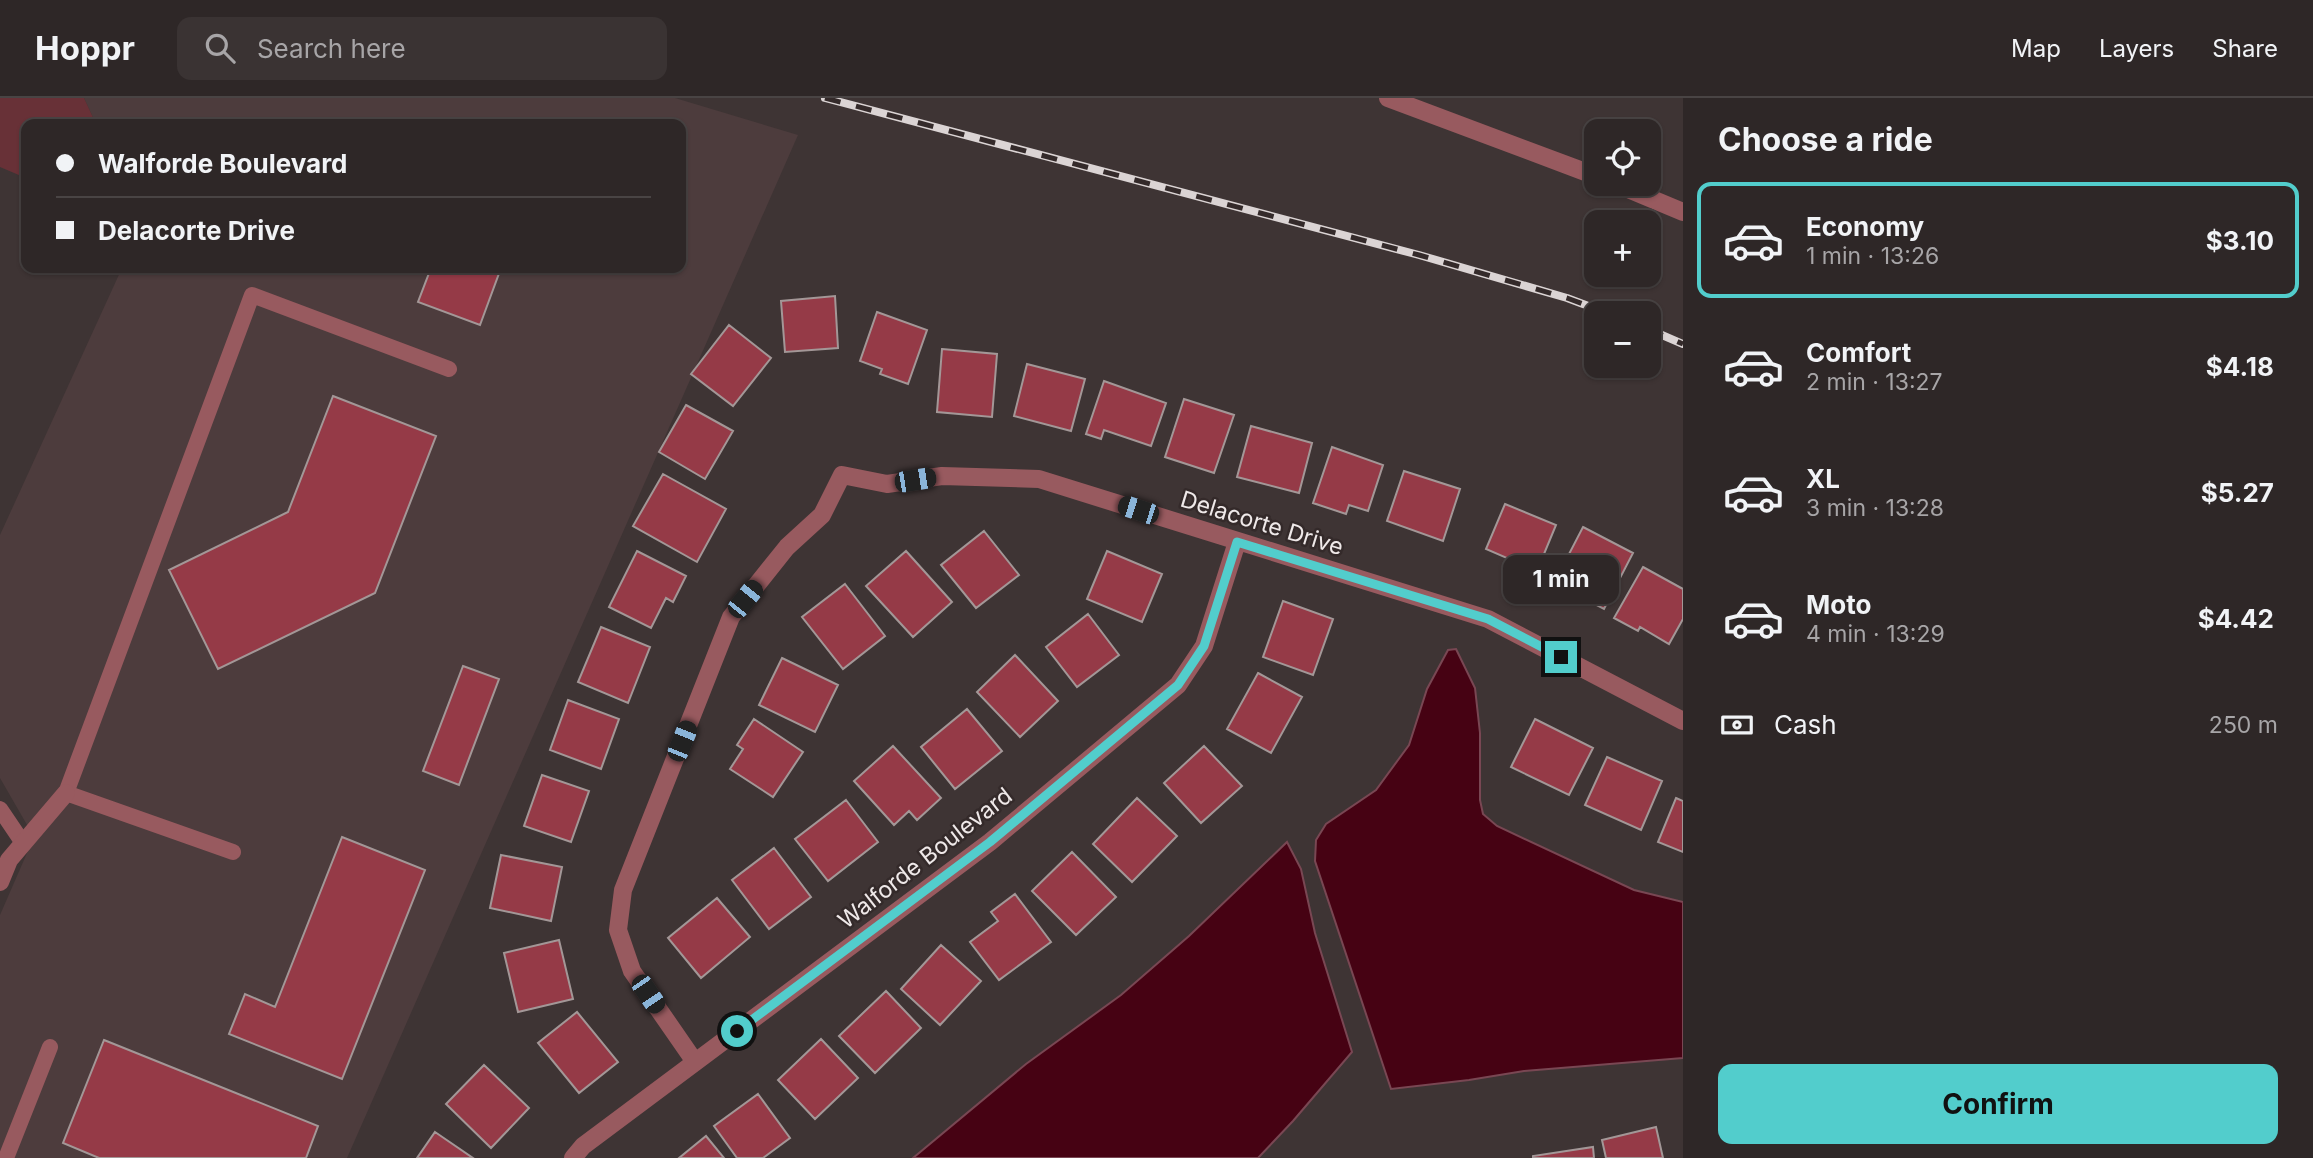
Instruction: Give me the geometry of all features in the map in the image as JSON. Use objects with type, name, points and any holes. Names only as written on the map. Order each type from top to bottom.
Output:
[{"type":"street","points":[[1388,98],[1584,172]]},
{"type":"street","points":[[1645,196],[1683,212]]},
{"type":"street","name":"Delacorte Drive","points":[[695,1062],[632,971],[618,930],[623,890],[731,617],[787,547],[822,515],[842,475],[887,484],[942,476],[1039,479],[1488,619],[1683,721]]},
{"type":"street","name":"Walforde Boulevard","points":[[573,1158],[583,1146],[990,842],[1178,685],[1204,646],[1237,542]]},
{"type":"street","points":[[0,882],[9,860],[66,793]]},
{"type":"lane","points":[[233,852],[66,793],[252,295],[449,369]]},
{"type":"lane","points":[[0,809],[23,843]]},
{"type":"lane","points":[[6,1158],[50,1047]]},
{"type":"shaded area","points":[[0,98],[84,98],[94,119],[21,119],[21,176],[0,167]]},
{"type":"shaded area","points":[[84,98],[675,98],[798,135],[347,1158],[0,1158],[0,915],[34,837],[0,778],[0,535],[120,273],[686,273],[686,119],[94,119]]},
{"type":"shaded area","points":[[1456,649],[1475,688],[1480,733],[1480,800],[1483,814],[1497,826],[1634,890],[1683,902],[1683,1058],[1524,1071],[1391,1089],[1315,861],[1316,840],[1326,824],[1376,790],[1409,745],[1427,689],[1448,650]]},
{"type":"shaded area","points":[[1287,842],[1301,869],[1315,933],[1352,1052],[1258,1158],[913,1158],[1026,1064],[1121,995],[1189,936]]},
{"type":"building","points":[[429,273],[499,273],[480,325],[418,302]]},
{"type":"building","points":[[835,296],[838,348],[785,352],[781,301]]},
{"type":"building","points":[[877,312],[927,330],[908,384],[880,374],[882,369],[860,361]]},
{"type":"building","points":[[729,325],[771,358],[733,406],[691,374]]},
{"type":"building","points":[[942,349],[997,354],[992,417],[937,412]]},
{"type":"building","points":[[1027,364],[1085,379],[1071,431],[1014,416]]},
{"type":"building","points":[[1104,381],[1166,403],[1151,446],[1104,430],[1101,439],[1086,434]]},
{"type":"building","points":[[333,396],[436,436],[375,593],[218,669],[169,570],[288,512]]},
{"type":"building","points":[[1184,399],[1234,415],[1214,473],[1165,457]]},
{"type":"building","points":[[686,405],[733,431],[705,479],[659,452]]},
{"type":"building","points":[[1251,426],[1312,443],[1299,493],[1237,477]]},
{"type":"building","points":[[1332,447],[1383,465],[1368,511],[1349,505],[1346,514],[1313,503]]},
{"type":"building","points":[[1404,471],[1460,489],[1443,541],[1387,521]]},
{"type":"building","points":[[663,474],[726,509],[697,562],[633,526]]},
{"type":"building","points":[[1505,504],[1556,525],[1537,571],[1486,549]]},
{"type":"building","points":[[1583,527],[1633,553],[1604,609],[1554,583]]},
{"type":"building","points":[[984,531],[1019,575],[976,608],[941,565]]},
{"type":"building","points":[[637,551],[686,576],[673,602],[666,598],[651,628],[609,607]]},
{"type":"building","points":[[906,551],[952,602],[913,637],[866,586]]},
{"type":"building","points":[[1107,551],[1162,574],[1142,622],[1087,599]]},
{"type":"building","points":[[1643,567],[1683,589],[1683,619],[1669,644],[1640,627],[1638,631],[1614,618]]},
{"type":"building","points":[[845,584],[885,636],[843,669],[802,617]]},
{"type":"building","points":[[1283,601],[1333,619],[1313,675],[1263,657]]},
{"type":"building","points":[[1088,614],[1119,655],[1077,687],[1046,647]]},
{"type":"building","points":[[601,627],[650,647],[628,703],[578,682]]},
{"type":"building","points":[[1015,655],[1058,701],[1020,737],[977,692]]},
{"type":"building","points":[[782,658],[838,685],[815,732],[759,705]]},
{"type":"building","points":[[463,666],[499,679],[459,785],[423,771]]},
{"type":"building","points":[[1258,673],[1302,697],[1271,753],[1227,729]]},
{"type":"building","points":[[568,700],[619,719],[601,769],[550,750]]},
{"type":"building","points":[[967,709],[1002,751],[955,789],[921,747]]},
{"type":"building","points":[[754,719],[803,752],[773,797],[730,769],[743,749],[737,745]]},
{"type":"building","points":[[1535,719],[1593,748],[1569,795],[1511,767]]},
{"type":"building","points":[[893,746],[941,798],[917,820],[909,811],[894,825],[854,781]]},
{"type":"building","points":[[1204,746],[1242,786],[1201,823],[1164,783]]},
{"type":"building","points":[[1607,757],[1662,781],[1641,830],[1585,805]]},
{"type":"building","points":[[542,775],[589,791],[571,842],[524,826]]},
{"type":"building","points":[[1137,798],[1177,836],[1132,882],[1093,844]]},
{"type":"building","points":[[1676,798],[1683,801],[1683,852],[1658,842]]},
{"type":"building","points":[[846,800],[878,842],[828,881],[795,839]]},
{"type":"building","points":[[342,837],[425,870],[342,1079],[229,1034],[245,994],[275,1007]]},
{"type":"building","points":[[774,848],[811,897],[769,929],[732,880]]},
{"type":"building","points":[[1072,852],[1116,897],[1076,935],[1032,891]]},
{"type":"building","points":[[501,855],[562,867],[551,921],[490,908]]},
{"type":"building","points":[[1015,894],[1051,942],[999,980],[970,942],[998,921],[991,912]]},
{"type":"building","points":[[717,898],[750,937],[701,978],[668,938]]},
{"type":"building","points":[[559,940],[573,999],[518,1012],[504,953]]},
{"type":"building","points":[[941,945],[981,981],[940,1025],[901,989]]},
{"type":"building","points":[[886,991],[921,1028],[875,1073],[839,1036]]},
{"type":"building","points":[[577,1012],[618,1062],[579,1093],[538,1043]]},
{"type":"building","points":[[821,1039],[858,1078],[815,1119],[778,1080]]},
{"type":"building","points":[[104,1040],[318,1126],[306,1158],[99,1158],[63,1143]]},
{"type":"building","points":[[484,1065],[529,1108],[491,1148],[446,1104]]},
{"type":"building","points":[[758,1094],[790,1138],[763,1158],[737,1158],[714,1126]]},
{"type":"building","points":[[1656,1127],[1663,1158],[1606,1158],[1602,1140]]},
{"type":"building","points":[[435,1132],[473,1158],[417,1158]]},
{"type":"building","points":[[706,1136],[724,1158],[679,1158]]},
{"type":"building","points":[[1593,1147],[1594,1158],[1533,1158],[1533,1156]]},
{"type":"railway","points":[[825,98],[1419,255],[1584,304]]},
{"type":"railway","points":[[1661,335],[1683,344]]},
{"type":"route","points":[[737,1031],[990,842],[1178,685],[1204,646],[1237,542],[1488,619],[1561,657]]}]
